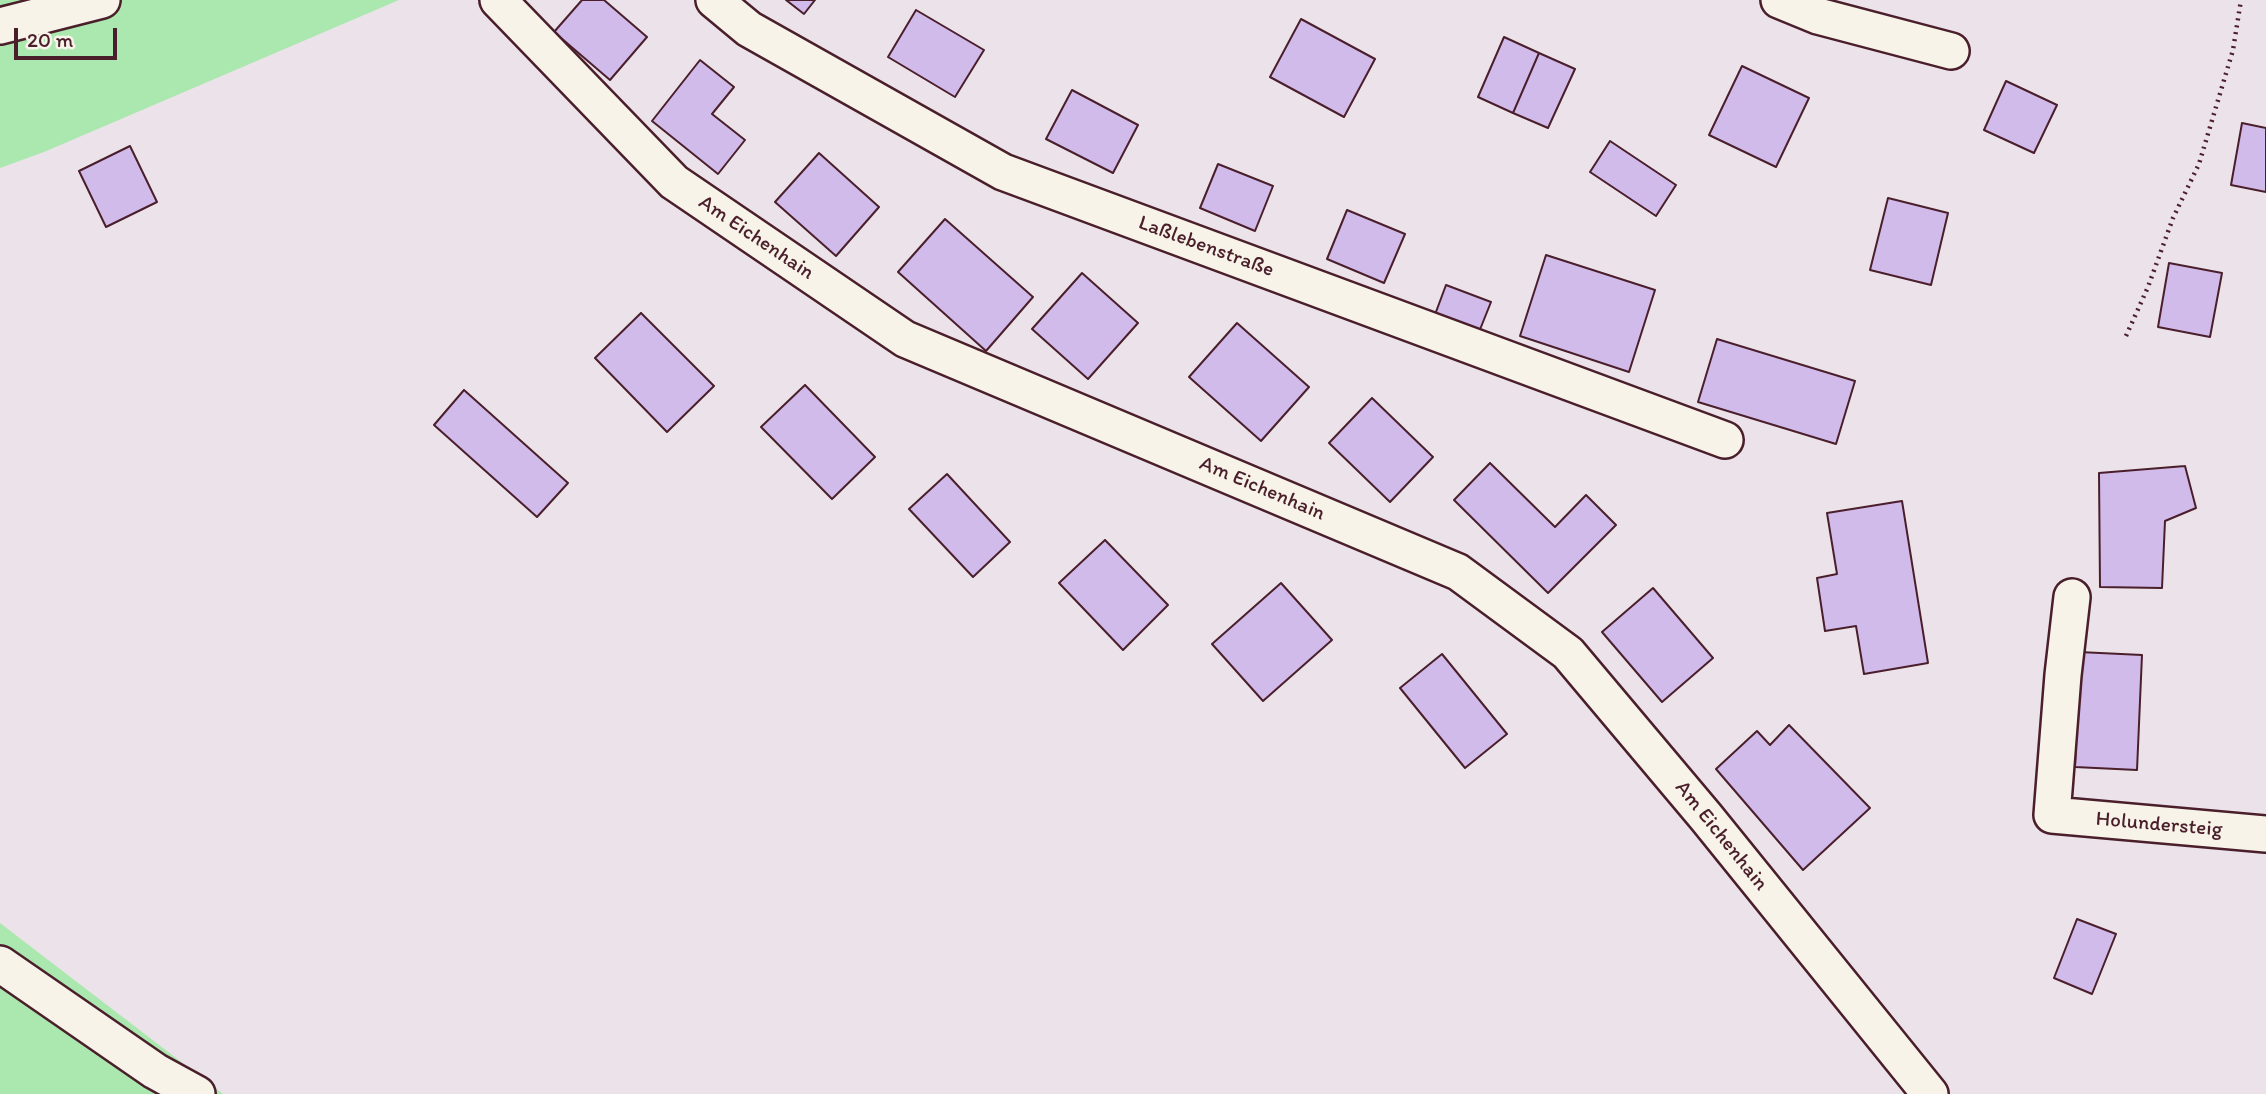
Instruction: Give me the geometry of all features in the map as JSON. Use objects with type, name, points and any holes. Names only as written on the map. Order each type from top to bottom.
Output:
[{"type":"street","points":[[0,26],[102,0]]},
{"type":"street","name":"Am Eichenhain","points":[[498,0],[674,182],[905,339],[1458,572],[1569,653],[1706,817],[1930,1094]]},
{"type":"street","name":"Laßlebenstraße","points":[[714,0],[749,29],[1003,172],[1725,440]]},
{"type":"street","points":[[1779,0],[1818,16],[1951,51]]},
{"type":"street","name":"Holundersteig","points":[[2072,597],[2052,815],[2266,834]]},
{"type":"street","points":[[0,964],[155,1071],[197,1094]]},
{"type":"path","points":[[2126,336],[2148,287],[2173,218],[2199,164],[2233,50],[2241,0]]},
{"type":"green space","points":[[0,0],[399,0],[44,152],[0,168]]},
{"type":"green space","points":[[0,923],[223,1094],[0,1094]]},
{"type":"building","points":[[582,0],[604,0],[647,37],[610,80],[554,32]]},
{"type":"building","points":[[786,0],[815,0],[804,14]]},
{"type":"building","points":[[916,10],[984,50],[955,97],[888,57]]},
{"type":"building","points":[[1301,19],[1375,59],[1344,117],[1270,77]]},
{"type":"building","points":[[1504,37],[1539,53],[1513,113],[1478,97]]},
{"type":"building","points":[[1539,53],[1575,69],[1548,128],[1513,113]]},
{"type":"building","points":[[700,60],[734,87],[712,114],[745,140],[718,174],[652,121]]},
{"type":"building","points":[[1742,66],[1809,98],[1776,167],[1709,135]]},
{"type":"building","points":[[2006,81],[2057,105],[2034,153],[1984,130]]},
{"type":"building","points":[[1072,90],[1138,125],[1113,173],[1046,139]]},
{"type":"building","points":[[2242,123],[2266,128],[2266,192],[2231,185]]},
{"type":"building","points":[[1610,141],[1676,185],[1656,216],[1590,172]]},
{"type":"building","points":[[130,146],[157,202],[106,227],[79,171]]},
{"type":"building","points":[[819,153],[879,207],[836,256],[775,202]]},
{"type":"building","points":[[1218,164],[1273,186],[1255,231],[1200,208]]},
{"type":"building","points":[[1888,198],[1948,213],[1931,285],[1870,270]]},
{"type":"building","points":[[1347,210],[1405,234],[1384,283],[1327,259]]},
{"type":"building","points":[[945,219],[1033,297],[986,351],[898,272]]},
{"type":"building","points":[[1546,255],[1655,290],[1629,372],[1520,336]]},
{"type":"building","points":[[2169,263],[2222,273],[2210,337],[2158,327]]},
{"type":"building","points":[[1082,273],[1138,323],[1088,379],[1032,329]]},
{"type":"building","points":[[1446,285],[1491,302],[1477,337],[1433,320]]},
{"type":"building","points":[[641,313],[714,386],[667,432],[595,358]]},
{"type":"building","points":[[1237,323],[1309,387],[1261,441],[1189,377]]},
{"type":"building","points":[[1717,339],[1855,381],[1836,444],[1698,402]]},
{"type":"building","points":[[805,385],[875,457],[832,499],[761,427]]},
{"type":"building","points":[[464,390],[568,483],[537,517],[434,425]]},
{"type":"building","points":[[1372,398],[1433,457],[1390,502],[1329,443]]},
{"type":"building","points":[[1490,463],[1555,527],[1586,495],[1616,525],[1548,593],[1454,500]]},
{"type":"building","points":[[2185,466],[2196,508],[2165,521],[2162,588],[2100,587],[2099,473]]},
{"type":"building","points":[[947,474],[1010,542],[973,577],[909,509]]},
{"type":"building","points":[[1902,501],[1928,663],[1864,674],[1856,626],[1825,631],[1817,578],[1837,574],[1827,513]]},
{"type":"building","points":[[1105,540],[1168,605],[1123,650],[1059,583]]},
{"type":"building","points":[[1281,583],[1332,640],[1263,701],[1212,644]]},
{"type":"building","points":[[1653,588],[1713,658],[1662,702],[1602,632]]},
{"type":"building","points":[[2079,652],[2142,655],[2137,770],[2075,767]]},
{"type":"building","points":[[1442,654],[1507,734],[1465,768],[1400,688]]},
{"type":"building","points":[[1789,725],[1870,808],[1803,870],[1716,769],[1757,731],[1770,745]]},
{"type":"building","points":[[2077,919],[2116,934],[2092,994],[2054,978]]}]
